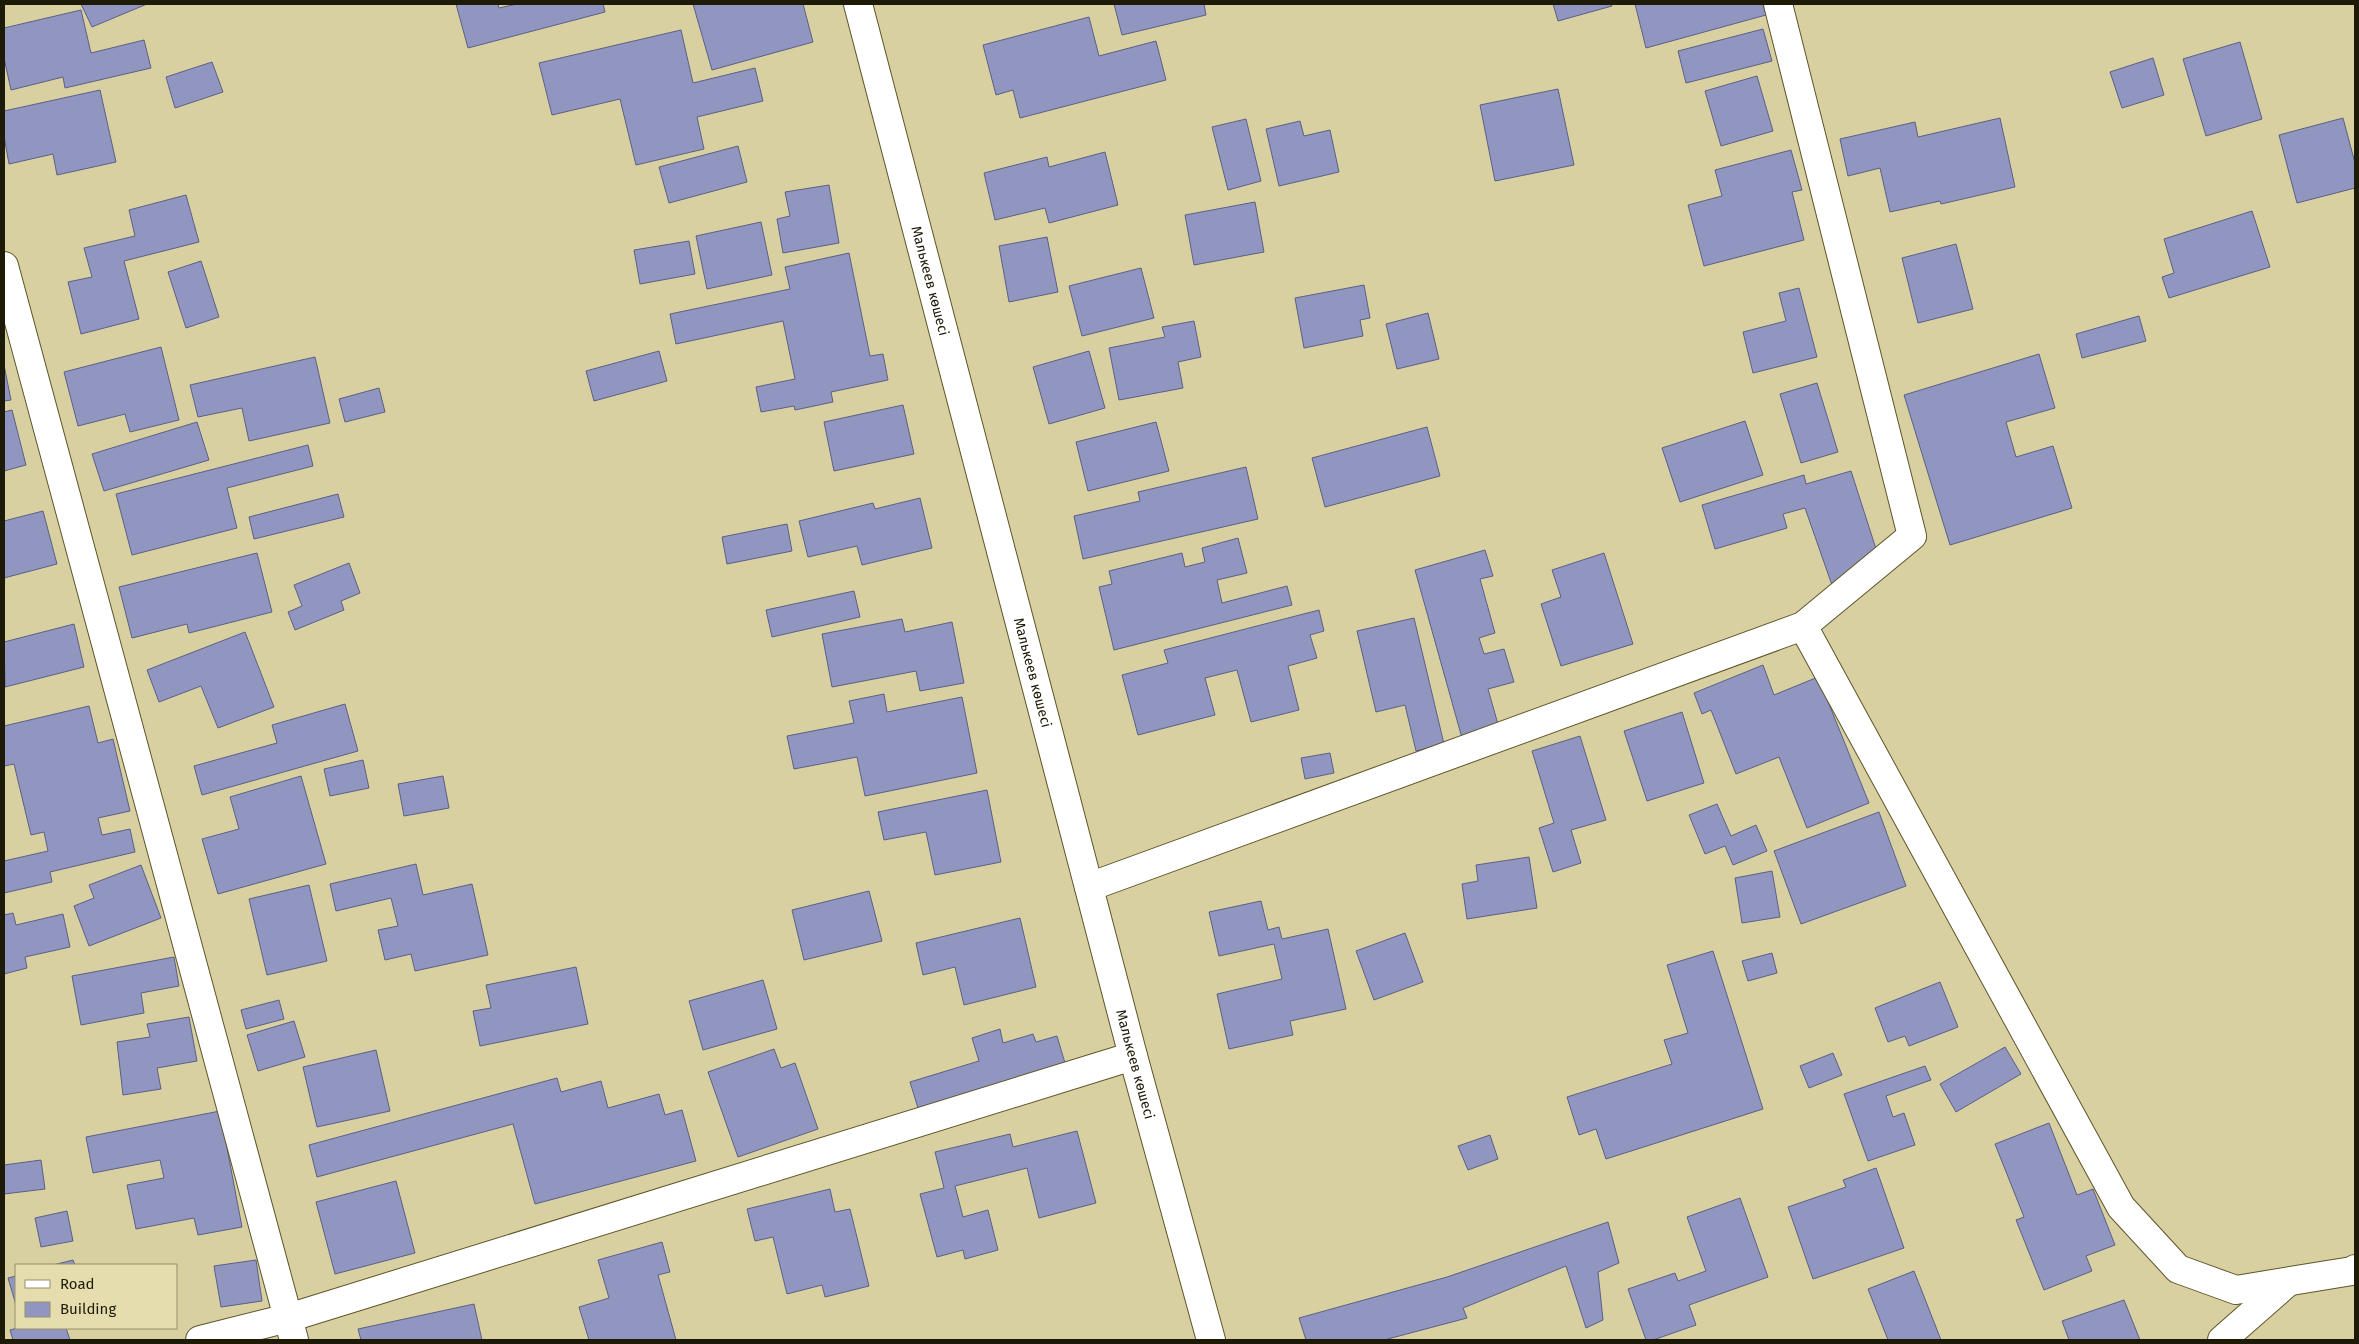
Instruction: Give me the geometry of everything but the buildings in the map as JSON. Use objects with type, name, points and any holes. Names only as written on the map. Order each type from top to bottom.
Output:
[{"type":"street","name":"Малькеев көшесі","points":[[858,4],[1133,1056],[1211,1340]]},
{"type":"street","points":[[1089,888],[1803,626],[1912,536],[1778,4]]},
{"type":"street","points":[[4,266],[291,1329]]},
{"type":"street","points":[[1803,626],[2121,1207],[2178,1269],[2236,1290],[2355,1269]]},
{"type":"street","points":[[200,1340],[291,1329],[1133,1056]]},
{"type":"street","points":[[2222,1340],[2288,1282]]}]
